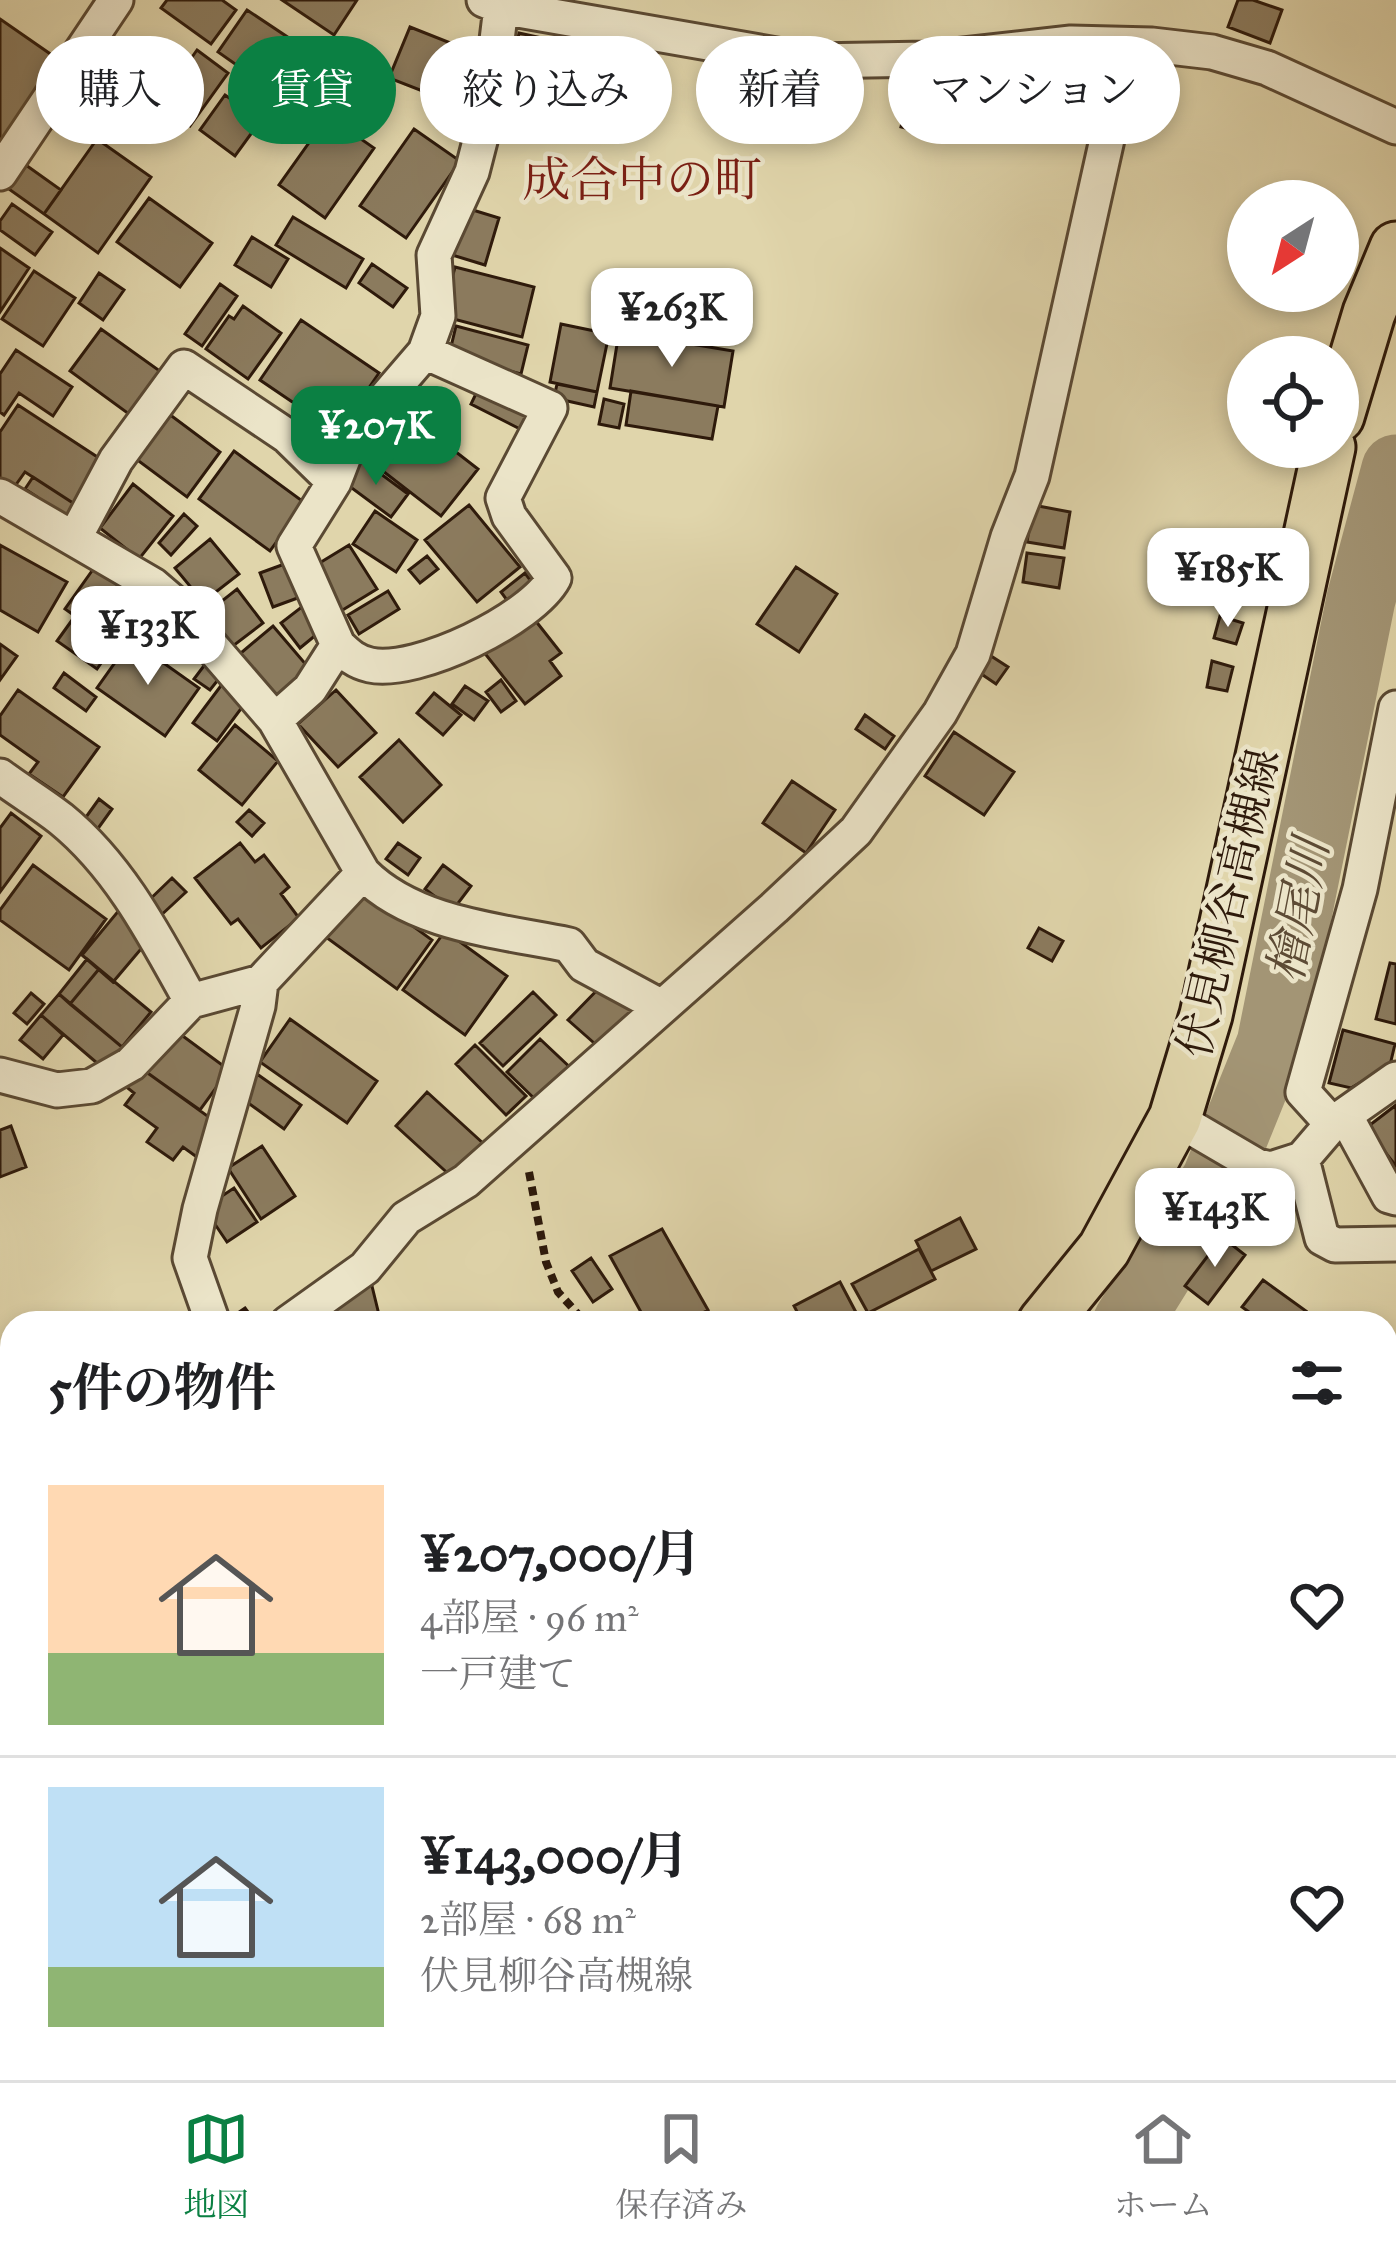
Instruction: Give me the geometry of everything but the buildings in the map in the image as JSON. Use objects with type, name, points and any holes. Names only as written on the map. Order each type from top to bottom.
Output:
[{"type":"main road","points":[[1359,346],[1396,248]]},
{"type":"main road","name":"伏見柳谷高槻線","points":[[1054,1311],[1103,1249],[1184,1123],[1323,468]]},
{"type":"street","points":[[0,173],[116,0]]},
{"type":"street","points":[[425,352],[550,408],[503,498],[509,516],[554,578],[548,589],[471,644],[448,653],[374,666],[352,658],[338,645],[294,547],[334,482],[351,439],[425,352],[438,316],[434,255],[472,172],[489,106],[492,3],[811,62],[888,60]]},
{"type":"street","points":[[1180,49],[1212,52],[1267,68],[1396,127]]},
{"type":"street","points":[[305,1311],[365,1268],[406,1218],[466,1180],[856,831],[940,713],[973,654],[1032,476],[1106,144]]},
{"type":"street","points":[[75,537],[116,460],[184,367],[287,436],[334,482]]},
{"type":"street","points":[[0,496],[75,537],[174,603],[274,719],[363,873],[387,894],[415,908],[569,945],[584,965],[660,1006]]},
{"type":"street","points":[[274,719],[310,689],[338,645]]},
{"type":"street","points":[[1396,708],[1360,889],[1303,1092],[1308,1102],[1338,1119],[1389,1196],[1396,1198]]},
{"type":"street","points":[[0,776],[63,820],[101,858],[132,898],[191,1001]]},
{"type":"street","points":[[0,1076],[57,1090],[92,1086],[131,1064],[191,1001],[261,982],[363,873]]},
{"type":"street","points":[[209,1311],[190,1258],[261,982]]},
{"type":"street","points":[[1184,1123],[1257,1166],[1271,1169],[1302,1160],[1338,1119],[1396,1079]]},
{"type":"street","points":[[1302,1160],[1322,1238],[1335,1245],[1396,1244]]},
{"type":"path","points":[[520,1132],[546,1262],[557,1292],[575,1311]]},
{"type":"waterway","name":"檜尾川","points":[[1134,1311],[1216,1180],[1271,1044],[1361,599],[1396,469]]},
{"type":"district","name":"成合中の町","points":[[642,179]]}]
